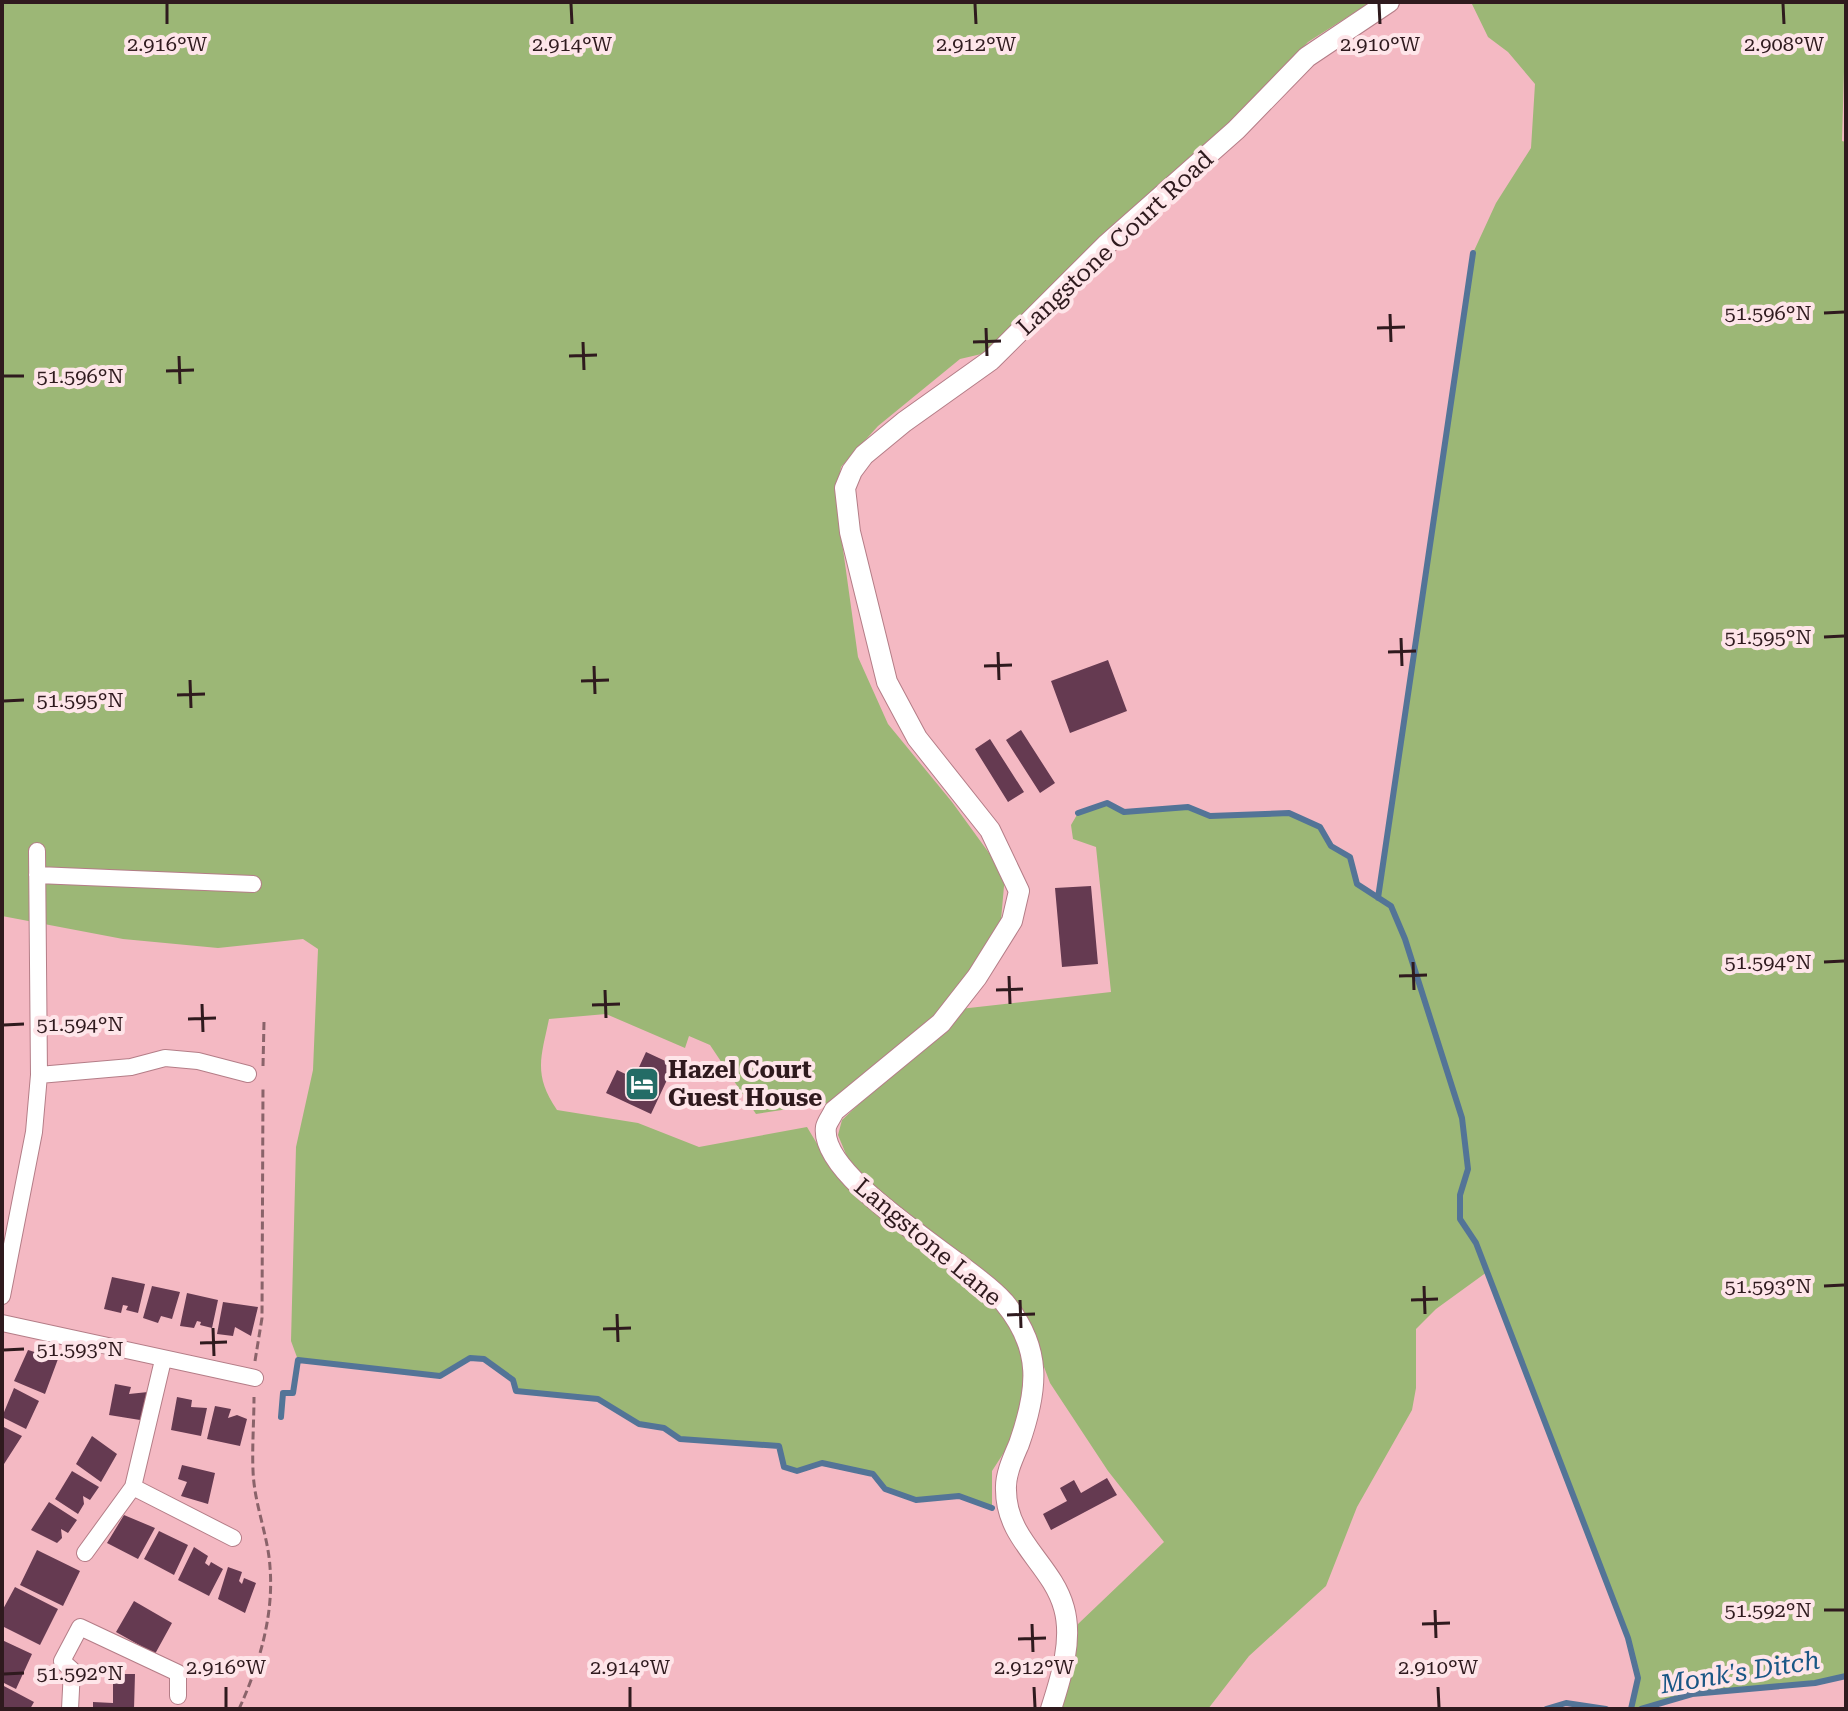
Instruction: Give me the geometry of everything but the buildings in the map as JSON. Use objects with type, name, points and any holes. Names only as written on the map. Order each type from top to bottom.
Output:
[{"type":"street","name":"Langstone Court Road","points":[[845,488],[864,455],[991,360],[1106,245],[1236,130],[1307,57],[1389,2]]},
{"type":"street","name":"Langstone Lane","points":[[845,488],[860,581],[887,682],[917,738],[990,830],[1019,891],[1012,921],[977,977],[941,1023],[834,1111],[826,1128],[831,1149],[845,1172],[879,1204],[1003,1301],[1022,1329],[1033,1356],[1036,1381],[1029,1415],[1005,1489],[1011,1521],[1064,1608],[1064,1657],[1051,1709]]},
{"type":"street","points":[[2,1296],[10,1211],[34,1132],[39,1075],[37,851]]},
{"type":"street","points":[[37,875],[253,884]]},
{"type":"street","points":[[39,1075],[131,1067],[165,1058],[198,1061],[248,1074]]},
{"type":"street","points":[[2,1323],[255,1378]]},
{"type":"street","points":[[85,1553],[133,1487],[163,1360]]},
{"type":"street","points":[[133,1487],[233,1538]]},
{"type":"street","points":[[70,1709],[72,1670],[62,1661],[80,1627],[178,1673],[178,1696]]},
{"type":"green space","points":[[2,2],[1371,2],[1308,42],[1221,136],[990,352],[960,359],[878,426],[841,467],[836,499],[858,657],[888,724],[952,802],[1005,875],[1001,920],[987,947],[934,1018],[828,1103],[756,1114],[710,1045],[689,1036],[685,1048],[606,1014],[549,1019],[541,1066],[544,1086],[557,1110],[638,1123],[699,1147],[807,1127],[825,1157],[985,1295],[1014,1330],[1027,1359],[1025,1402],[1012,1440],[992,1471],[992,1508],[959,1496],[916,1500],[885,1489],[873,1474],[822,1463],[797,1471],[784,1467],[779,1446],[680,1439],[664,1428],[639,1424],[598,1399],[516,1391],[513,1380],[484,1359],[470,1358],[440,1376],[298,1360],[291,1341],[296,1147],[313,1070],[318,949],[303,939],[218,948],[123,939],[2,916]]},
{"type":"green space","points":[[1471,2],[1846,2],[1842,141],[1846,142],[1846,1676],[1815,1683],[1692,1694],[1631,1709],[1638,1678],[1628,1638],[1487,1272],[1436,1309],[1416,1329],[1416,1388],[1412,1410],[1357,1507],[1326,1586],[1249,1656],[1208,1709],[1062,1709],[1078,1624],[1164,1542],[1108,1471],[1050,1383],[1034,1340],[850,1164],[838,1135],[842,1120],[960,1009],[1111,992],[1096,847],[1073,839],[1071,825],[1078,813],[1107,803],[1124,812],[1188,807],[1210,816],[1289,813],[1320,827],[1331,846],[1350,857],[1357,884],[1378,897],[1473,253],[1496,203],[1531,148],[1535,84],[1508,52],[1488,37]]},
{"type":"waterway","points":[[1378,898],[1473,253]]},
{"type":"waterway","points":[[1078,813],[1107,803],[1124,812],[1188,807],[1210,816],[1289,813],[1320,827],[1331,846],[1350,857],[1357,884],[1391,906],[1405,939],[1462,1118],[1468,1169],[1460,1195],[1460,1219],[1476,1243],[1628,1638],[1638,1678],[1631,1709]]},
{"type":"waterway","points":[[281,1417],[283,1393],[293,1393],[298,1360],[440,1376],[470,1358],[484,1359],[513,1380],[516,1391],[598,1399],[639,1424],[664,1428],[680,1439],[779,1446],[784,1467],[797,1471],[822,1463],[873,1474],[885,1489],[916,1500],[959,1496],[992,1508]]},
{"type":"waterway","name":"Monk's Ditch","points":[[1641,1709],[1692,1694],[1815,1683],[1846,1676]]},
{"type":"waterway","name":"Monk's Ditch","points":[[1546,1709],[1566,1703],[1606,1709]]},
{"type":"place","name":"Hazel Court Guest House","points":[[642,1084]]}]
